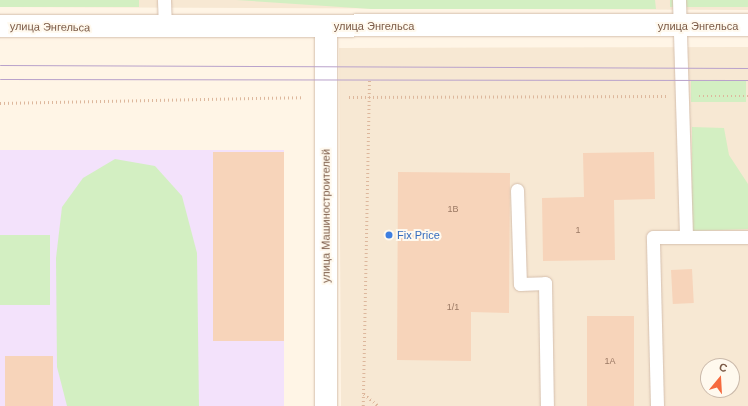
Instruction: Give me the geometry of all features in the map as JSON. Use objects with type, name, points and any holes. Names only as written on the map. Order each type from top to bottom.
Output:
[{"type":"main road","name":"улица Энгельса","points":[[0,26],[166,28],[748,26]]},
{"type":"main road","name":"улица Машиностроителей","points":[[326,27],[326,406]]},
{"type":"lane","points":[[164,0],[166,28]]},
{"type":"lane","points":[[679,0],[678,26],[682,96],[686,237]]},
{"type":"lane","points":[[517,190],[520,284],[545,283],[547,406]]},
{"type":"lane","points":[[657,406],[653,237],[748,236]]},
{"type":"path","points":[[363,406],[370,98],[369,80]]},
{"type":"path","points":[[370,98],[748,96]]},
{"type":"path","points":[[0,103],[286,98]]},
{"type":"path","points":[[363,394],[379,406]]},
{"type":"shaded area","points":[[0,0],[748,0],[748,10],[0,7]]},
{"type":"shaded area","points":[[748,47],[748,406],[341,406],[339,48]]},
{"type":"shaded area","points":[[0,150],[284,150],[284,406],[0,406]]},
{"type":"green space","points":[[0,0],[139,0],[139,7],[0,7]]},
{"type":"green space","points":[[236,0],[655,0],[656,9],[371,9]]},
{"type":"green space","points":[[670,0],[748,0],[748,7],[670,7]]},
{"type":"green space","points":[[691,81],[746,81],[746,102],[691,102]]},
{"type":"green space","points":[[692,127],[724,128],[729,155],[748,184],[748,229],[692,231]]},
{"type":"green space","points":[[115,159],[155,166],[182,196],[197,253],[199,406],[67,406],[57,367],[56,258],[62,207],[83,178]]},
{"type":"green space","points":[[0,235],[50,235],[50,305],[0,305]]},
{"type":"building","points":[[213,152],[284,152],[284,341],[213,341]]},
{"type":"building","points":[[654,152],[655,199],[614,200],[615,260],[543,261],[542,198],[584,197],[583,153]]},
{"type":"building","points":[[398,172],[510,173],[509,313],[471,312],[471,361],[397,360]]},
{"type":"building","points":[[692,269],[694,303],[673,304],[671,270]]},
{"type":"building","points":[[587,316],[634,316],[634,406],[587,406]]},
{"type":"building","points":[[5,356],[53,356],[53,406],[5,406]]},
{"type":"tram line","points":[[0,65],[748,68]]},
{"type":"tram line","points":[[0,79],[748,80]]},
{"type":"place","name":"Fix Price","points":[[389,235]]}]
